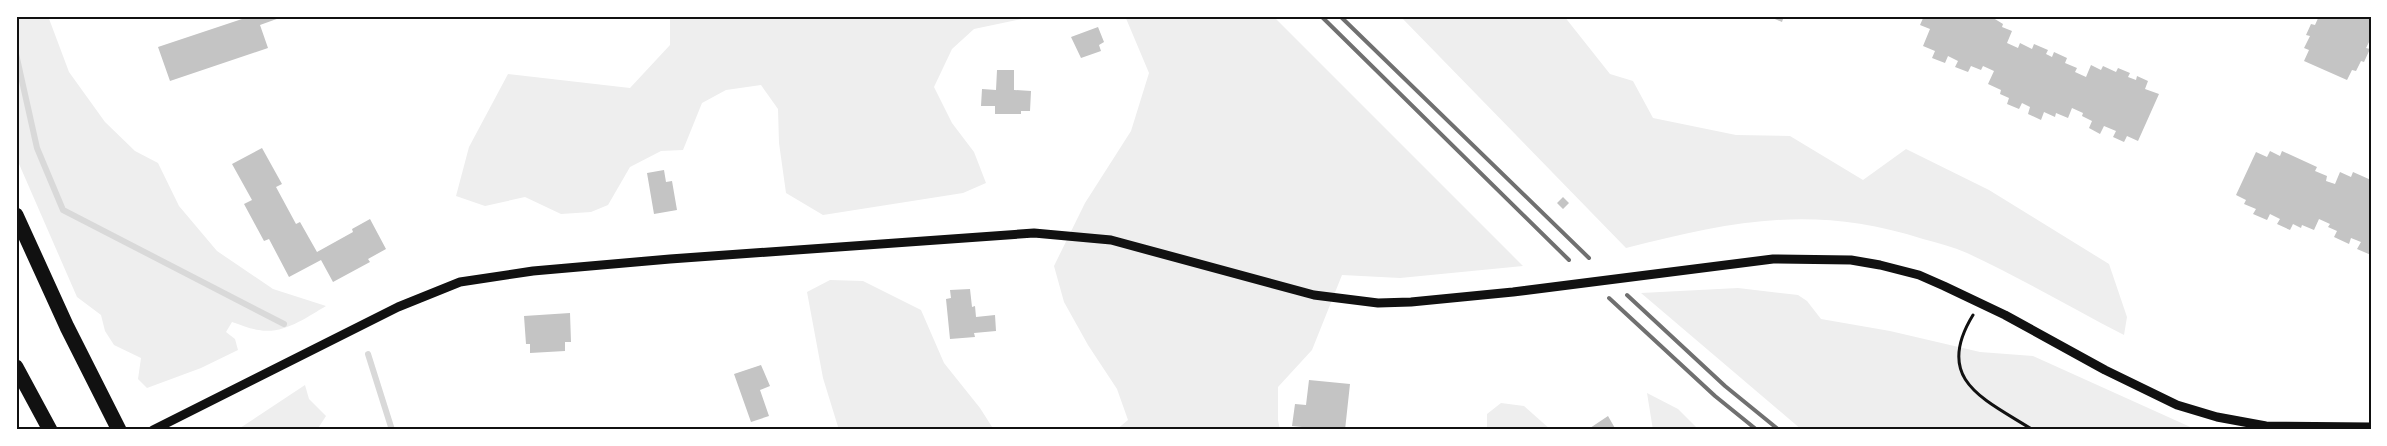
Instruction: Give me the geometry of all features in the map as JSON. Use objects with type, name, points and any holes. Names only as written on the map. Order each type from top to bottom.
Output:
[{"type":"highway","points":[[16,215],[67,327],[119,430]]},
{"type":"highway","points":[[16,367],[50,430]]},
{"type":"street","points":[[153,430],[434,291],[467,280],[541,270],[1034,233],[1111,240],[1170,255],[1245,278],[1334,298],[1396,303],[1544,288],[1773,259],[1851,260],[1919,275],[1980,303],[2105,370],[2177,405],[2217,417],[2266,426],[2371,427]]},
{"type":"path","points":[[1980,303],[1965,327],[1959,342],[1959,362],[1962,373],[1977,393],[2033,430]]},
{"type":"shaded area","points":[[16,16],[48,16],[69,72],[105,122],[135,151],[158,163],[179,206],[217,251],[273,289],[326,306],[303,320],[277,330],[268,331],[249,328],[232,322],[226,332],[235,339],[238,350],[201,368],[147,388],[138,379],[141,358],[114,345],[105,331],[101,315],[77,297],[16,157]]},
{"type":"shaded area","points":[[670,16],[1036,16],[974,29],[952,49],[934,87],[952,123],[974,152],[986,183],[963,193],[823,215],[786,193],[779,143],[778,109],[761,85],[726,90],[702,103],[683,150],[661,151],[630,167],[608,205],[591,212],[561,214],[525,197],[485,206],[456,196],[469,147],[508,74],[630,88],[670,45]]},
{"type":"shaded area","points":[[1125,16],[1273,16],[1523,266],[1400,278],[1342,275],[1312,350],[1278,387],[1278,420],[1280,430],[1116,430],[1128,420],[1117,389],[1088,345],[1064,302],[1054,266],[1085,203],[1131,131],[1149,73]]},
{"type":"shaded area","points":[[1400,16],[1564,16],[1610,74],[1633,81],[1653,118],[1736,135],[1790,136],[1863,180],[1906,149],[1989,190],[2109,264],[2127,317],[2124,335],[1967,253],[1883,228],[1809,219],[1774,220],[1702,230],[1626,248]]},
{"type":"shaded area","points":[[830,280],[863,281],[921,310],[944,363],[980,408],[994,430],[839,430],[823,378],[807,292]]},
{"type":"shaded area","points":[[1738,288],[1798,295],[1807,301],[1821,319],[1890,331],[1980,352],[2033,356],[2197,430],[1802,430],[1641,293]]},
{"type":"shaded area","points":[[305,385],[309,399],[326,416],[317,430],[237,430]]},
{"type":"shaded area","points":[[1647,393],[1678,409],[1699,430],[1653,430]]},
{"type":"shaded area","points":[[1501,403],[1524,406],[1551,430],[1487,430],[1487,414]]},
{"type":"building","points":[[251,16],[285,16],[260,25],[268,48],[170,81],[158,47]]},
{"type":"building","points":[[1768,16],[1784,16],[1782,22]]},
{"type":"building","points":[[1924,16],[1990,16],[2003,24],[2002,27],[2012,31],[2007,43],[2018,48],[2020,43],[2032,49],[2034,44],[2048,50],[2046,54],[2052,57],[2054,52],[2067,58],[2065,63],[2077,68],[2075,72],[2086,77],[2091,65],[2101,70],[2103,66],[2116,72],[2118,68],[2130,73],[2128,77],[2136,80],[2137,76],[2148,81],[2145,89],[2159,94],[2138,141],[2127,136],[2124,142],[2113,137],[2116,131],[2104,126],[2100,134],[2089,128],[2092,121],[2082,116],[2083,113],[2072,108],[2068,118],[2056,113],[2055,117],[2044,112],[2041,120],[2028,114],[2030,107],[2022,103],[2019,109],[2007,104],[2009,98],[2000,94],[2001,90],[1988,84],[1994,71],[1983,66],[1981,70],[1971,66],[1968,72],[1955,67],[1958,61],[1948,56],[1945,63],[1932,58],[1935,51],[1923,46],[1930,29],[1920,25]]},
{"type":"building","points":[[2319,16],[2371,16],[2371,38],[2366,48],[2370,49],[2364,62],[2361,61],[2356,71],[2352,70],[2347,80],[2304,61],[2309,50],[2304,48],[2310,36],[2306,35],[2311,24],[2315,25]]},
{"type":"building","points":[[1098,27],[1104,42],[1099,45],[1101,51],[1081,58],[1071,37]]},
{"type":"building","points":[[997,70],[1014,70],[1014,90],[1031,91],[1030,111],[1021,111],[1021,114],[995,114],[995,106],[981,106],[982,89],[996,90]]},
{"type":"building","points":[[262,148],[282,184],[276,187],[296,224],[300,222],[317,252],[353,232],[352,229],[370,219],[386,249],[368,259],[370,262],[333,282],[321,260],[289,277],[269,239],[264,241],[244,204],[252,200],[232,164]]},
{"type":"building","points":[[2270,151],[2280,156],[2282,151],[2317,167],[2315,171],[2327,176],[2326,181],[2335,184],[2340,172],[2351,177],[2353,172],[2371,180],[2371,255],[2357,249],[2361,242],[2351,238],[2349,244],[2334,237],[2337,231],[2328,227],[2330,224],[2319,219],[2314,230],[2302,225],[2301,228],[2293,224],[2290,230],[2277,224],[2280,219],[2270,214],[2267,220],[2253,214],[2256,209],[2244,204],[2246,200],[2236,195],[2256,152],[2267,157]]},
{"type":"building","points":[[664,170],[666,182],[672,181],[677,210],[654,214],[647,173]]},
{"type":"building","points":[[1563,197],[1569,203],[1563,209],[1557,203]]},
{"type":"building","points":[[970,289],[972,307],[975,306],[976,317],[995,315],[996,331],[974,333],[975,337],[950,339],[946,299],[951,298],[950,290]]},
{"type":"building","points":[[570,313],[571,342],[565,342],[565,351],[530,353],[530,344],[526,344],[524,316]]},
{"type":"building","points":[[761,365],[770,386],[760,390],[769,416],[751,422],[734,374]]},
{"type":"building","points":[[1309,380],[1350,384],[1345,430],[1312,430],[1312,428],[1292,426],[1295,404],[1306,405]]},
{"type":"building","points":[[1608,416],[1616,430],[1587,430]]},
{"type":"waterway","points":[[16,54],[37,148],[63,210],[284,324]]},
{"type":"waterway","points":[[368,354],[392,430]]},
{"type":"railway","points":[[1321,16],[1569,260]]},
{"type":"railway","points":[[1340,16],[1589,258]]},
{"type":"railway","points":[[1627,295],[1725,386],[1779,430]]},
{"type":"railway","points":[[1609,298],[1715,396],[1757,430]]}]
